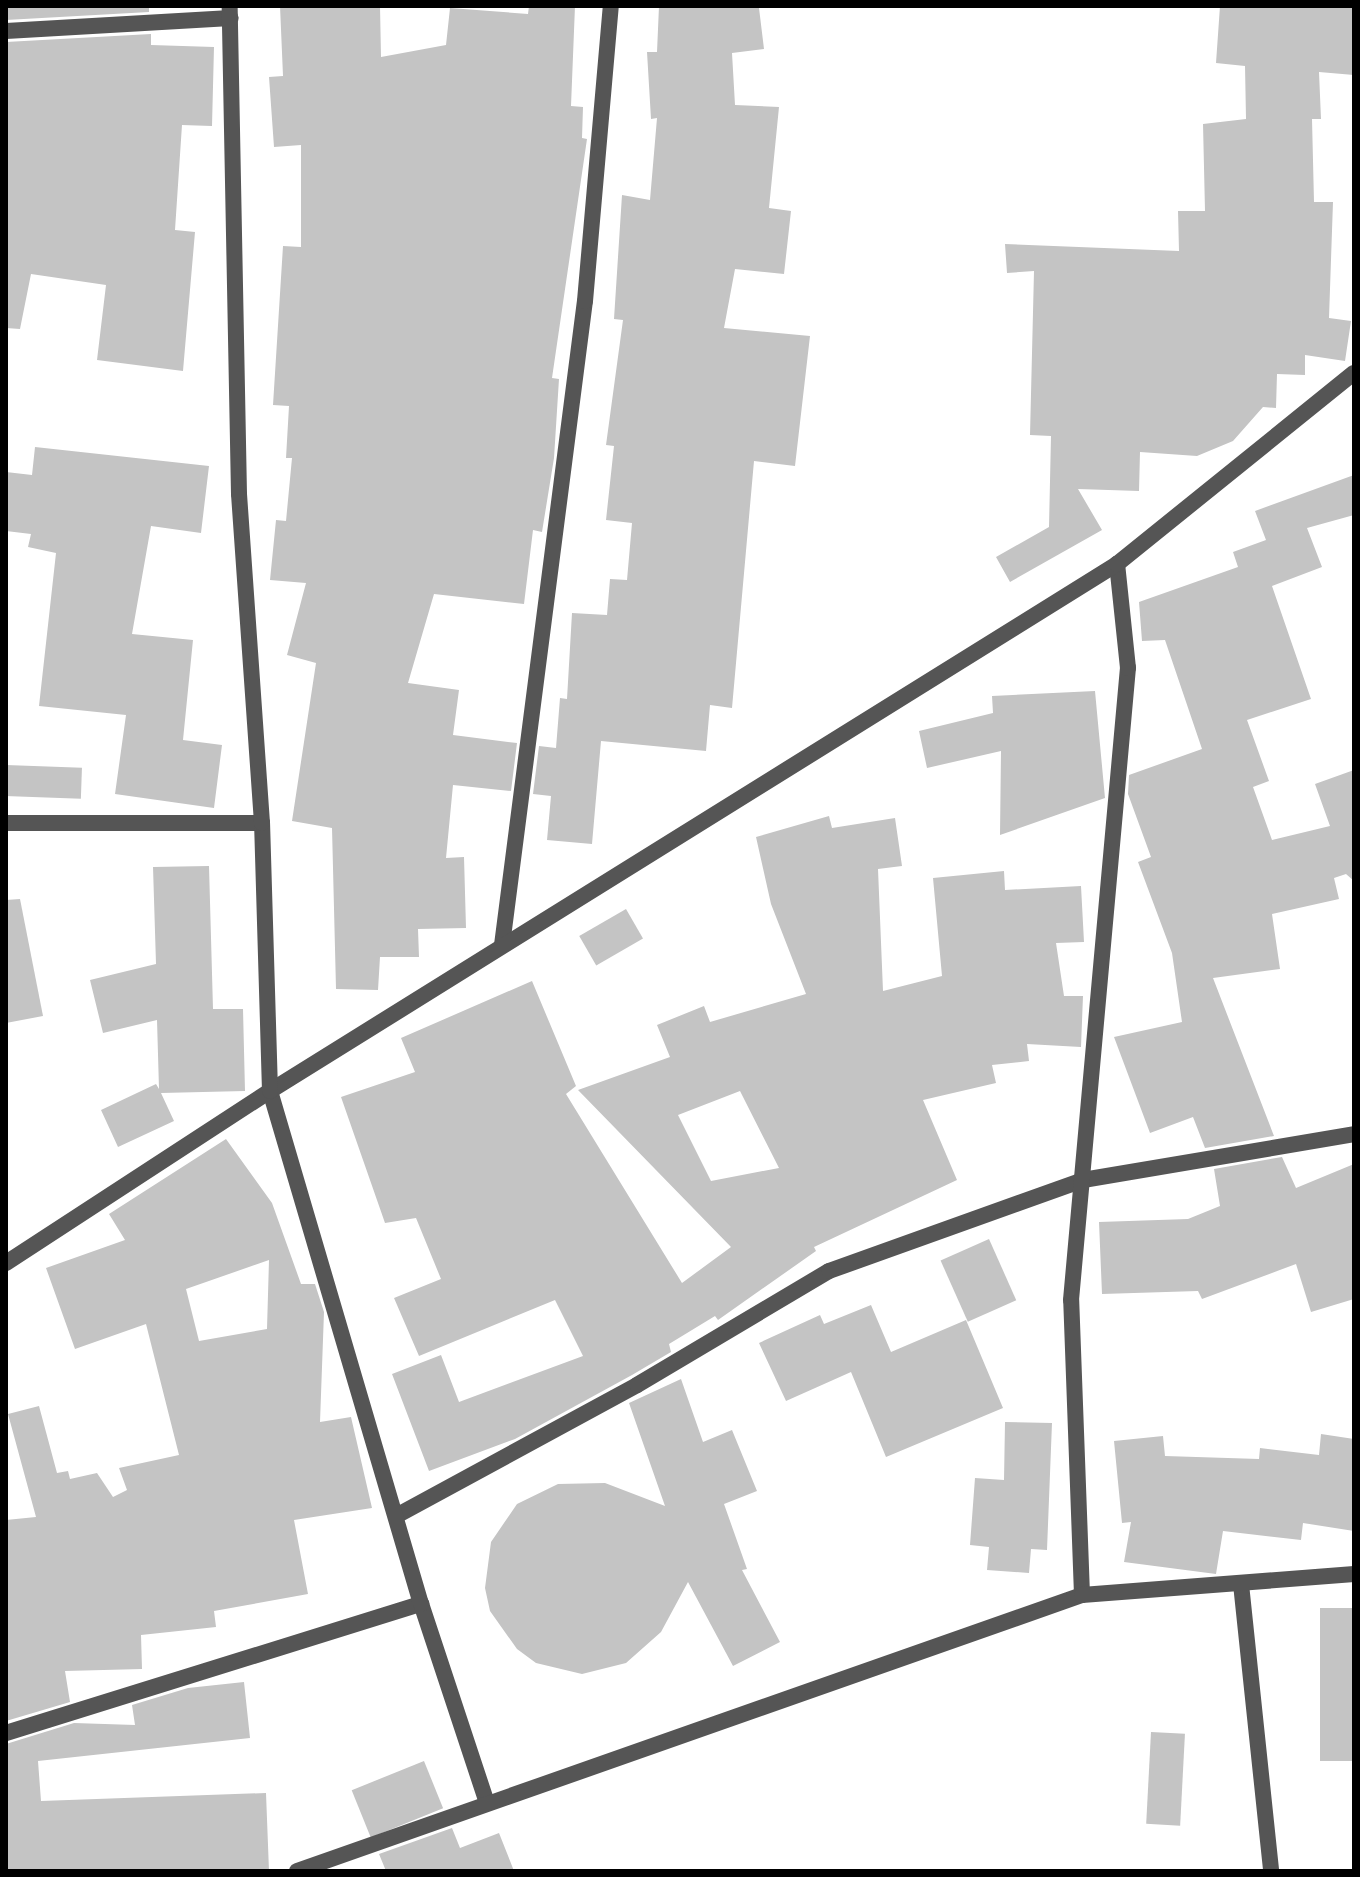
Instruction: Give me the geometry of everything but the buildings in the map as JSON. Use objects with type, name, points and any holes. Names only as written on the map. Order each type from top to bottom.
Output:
[{"type":"street","points":[[502,945],[585,301],[611,6]]},
{"type":"street","points":[[6,31],[231,12],[239,494],[262,823],[270,1091],[421,1604],[486,1800]]},
{"type":"street","points":[[6,1263],[502,945],[1117,564],[1354,373]]},
{"type":"street","points":[[1082,1595],[1071,1300],[1128,668],[1117,564]]},
{"type":"street","points":[[6,823],[262,823]]},
{"type":"street","points":[[396,1516],[637,1385],[829,1271],[1083,1180],[1354,1134]]},
{"type":"street","points":[[297,1871],[486,1800],[1082,1595],[1354,1574]]},
{"type":"street","points":[[1241,1584],[1271,1871]]},
{"type":"street","points":[[6,1733],[421,1604]]}]
